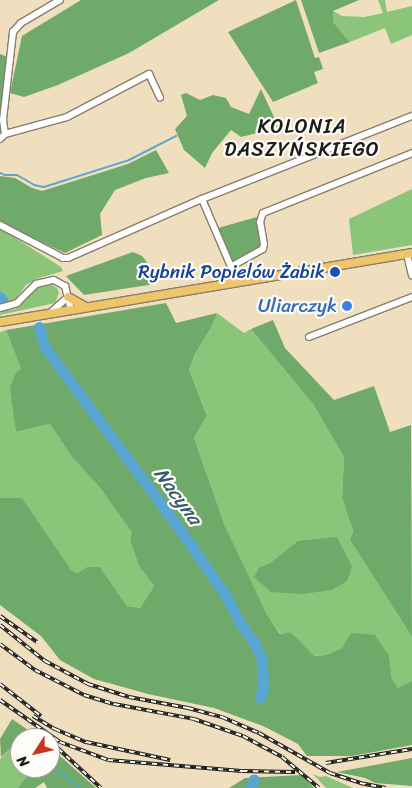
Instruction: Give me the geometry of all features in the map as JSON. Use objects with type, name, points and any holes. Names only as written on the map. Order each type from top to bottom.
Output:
[{"type":"main road","points":[[0,322],[409,254]]},
{"type":"main road","points":[[68,297],[86,307]]},
{"type":"street","points":[[60,0],[21,23],[13,32],[3,137],[68,117],[149,74],[160,98]]},
{"type":"street","points":[[0,225],[62,258],[68,258],[202,199],[412,116]]},
{"type":"street","points":[[232,266],[263,249],[260,217],[263,213],[412,152]]},
{"type":"street","points":[[202,199],[238,283]]},
{"type":"street","points":[[409,254],[412,275]]},
{"type":"street","points":[[0,308],[16,304],[33,286],[50,280],[63,283],[71,310]]},
{"type":"street","points":[[50,313],[68,297]]},
{"type":"street","points":[[309,337],[412,297]]},
{"type":"green space","points":[[81,0],[219,0],[129,53],[58,85],[24,97],[10,93],[22,36]]},
{"type":"green space","points":[[296,0],[315,58],[319,57],[323,69],[314,72],[318,83],[273,102],[228,32]]},
{"type":"green space","points":[[301,0],[359,0],[333,11],[333,22],[350,42],[319,53]]},
{"type":"green space","points":[[378,0],[385,0],[387,12],[412,6],[412,35],[391,44],[385,28],[350,42],[333,22],[333,11],[342,16],[364,17],[383,13]]},
{"type":"green space","points":[[0,54],[8,57],[0,131]]},
{"type":"green space","points":[[261,89],[279,128],[263,123],[257,133],[241,137],[231,130],[212,153],[205,168],[184,150],[175,129],[187,116],[181,95],[186,93],[200,100],[213,95],[226,98],[231,107],[249,114]]},
{"type":"green space","points":[[156,150],[169,173],[146,178],[115,190],[100,214],[102,235],[65,253],[0,222],[0,176],[15,178],[32,188],[42,191],[128,164]]},
{"type":"green space","points":[[412,189],[412,245],[353,255],[349,219]]},
{"type":"green space","points":[[257,217],[262,245],[260,250],[234,263],[218,228]]},
{"type":"green space","points":[[0,228],[61,267],[63,271],[36,279],[26,285],[15,300],[8,302],[0,293]]},
{"type":"green space","points":[[133,252],[142,256],[150,266],[155,284],[84,295],[66,276]]},
{"type":"green space","points":[[50,284],[57,288],[59,293],[55,303],[0,315],[0,311],[15,309],[19,306],[32,290]]},
{"type":"green space","points":[[166,303],[176,323],[217,313],[212,326],[195,354],[189,370],[207,415],[194,438],[225,526],[267,615],[280,634],[291,632],[314,656],[326,655],[342,648],[351,633],[375,635],[389,656],[392,679],[398,688],[412,681],[412,745],[352,756],[307,756],[298,744],[263,726],[214,708],[148,694],[94,679],[60,660],[41,636],[0,605],[0,498],[22,498],[71,570],[77,573],[87,567],[100,567],[127,606],[140,608],[154,586],[139,566],[130,540],[132,532],[101,489],[72,457],[50,424],[16,432],[10,388],[15,374],[21,369],[6,330]]},
{"type":"green space","points":[[217,313],[244,333],[251,329],[313,404],[344,457],[342,498],[353,531],[350,540],[412,637],[412,681],[398,689],[392,679],[389,656],[342,648],[326,655],[313,656],[291,632],[281,634],[267,616],[225,526],[194,438],[207,414],[189,370],[195,354],[212,326]]},
{"type":"green space","points":[[273,320],[285,348],[334,400],[374,386],[390,432],[411,425],[412,637],[350,540],[353,531],[342,498],[344,457],[313,404],[251,329]]},
{"type":"green space","points":[[6,330],[21,369],[17,432],[50,424],[72,457],[101,489],[133,532],[130,540],[139,566],[154,586],[140,608],[127,606],[100,567],[87,567],[77,573],[71,570],[9,500],[0,498],[0,332]]},
{"type":"green space","points":[[337,537],[352,567],[347,581],[332,590],[303,594],[271,592],[254,577],[259,568],[272,562],[298,541]]},
{"type":"green space","points":[[12,719],[25,728],[10,728],[10,749],[1,757],[0,739]]},
{"type":"green space","points":[[10,750],[10,778],[26,778],[18,788],[0,788],[0,759]]},
{"type":"green space","points":[[60,756],[96,788],[47,788],[44,782],[35,788],[18,788],[26,778],[60,778]]},
{"type":"green space","points":[[412,758],[412,786],[375,783],[365,778],[337,772]]},
{"type":"green space","points":[[313,774],[320,777],[326,776],[353,788],[326,788]]},
{"type":"green space","points":[[302,775],[314,788],[229,788],[245,778]]},
{"type":"waterway","points":[[0,173],[17,175],[34,185],[44,187],[129,160],[176,136]]},
{"type":"waterway","name":"Nacyna","points":[[39,327],[44,346],[181,531],[226,596],[240,623],[254,642],[262,660],[263,690],[260,697]]},
{"type":"waterway","points":[[60,772],[79,788]]},
{"type":"waterway","name":"Nacyna","points":[[251,788],[254,779]]},
{"type":"railway","points":[[0,616],[37,642]]},
{"type":"railway","points":[[0,625],[45,661],[88,684],[129,697],[188,708],[222,717],[259,733],[330,773],[360,783],[386,788]]},
{"type":"railway","points":[[0,644],[35,670],[84,695],[114,704],[194,719],[243,736],[282,757],[319,788]]},
{"type":"railway","points":[[0,684],[41,716]]},
{"type":"railway","points":[[0,700],[60,742],[108,760],[242,771],[295,772]]},
{"type":"railway","points":[[33,716],[55,729],[86,742],[170,760]]},
{"type":"railway","points":[[326,763],[412,749]]},
{"type":"railway","points":[[60,750],[101,788]]},
{"type":"place","name":"Rybnik Popielów Żabik","points":[[335,272]]},
{"type":"place","name":"Uliarczyk","points":[[347,306]]},
{"type":"district","name":"KOLONIA DASZYŃSKIEGO","points":[[302,138]]}]
